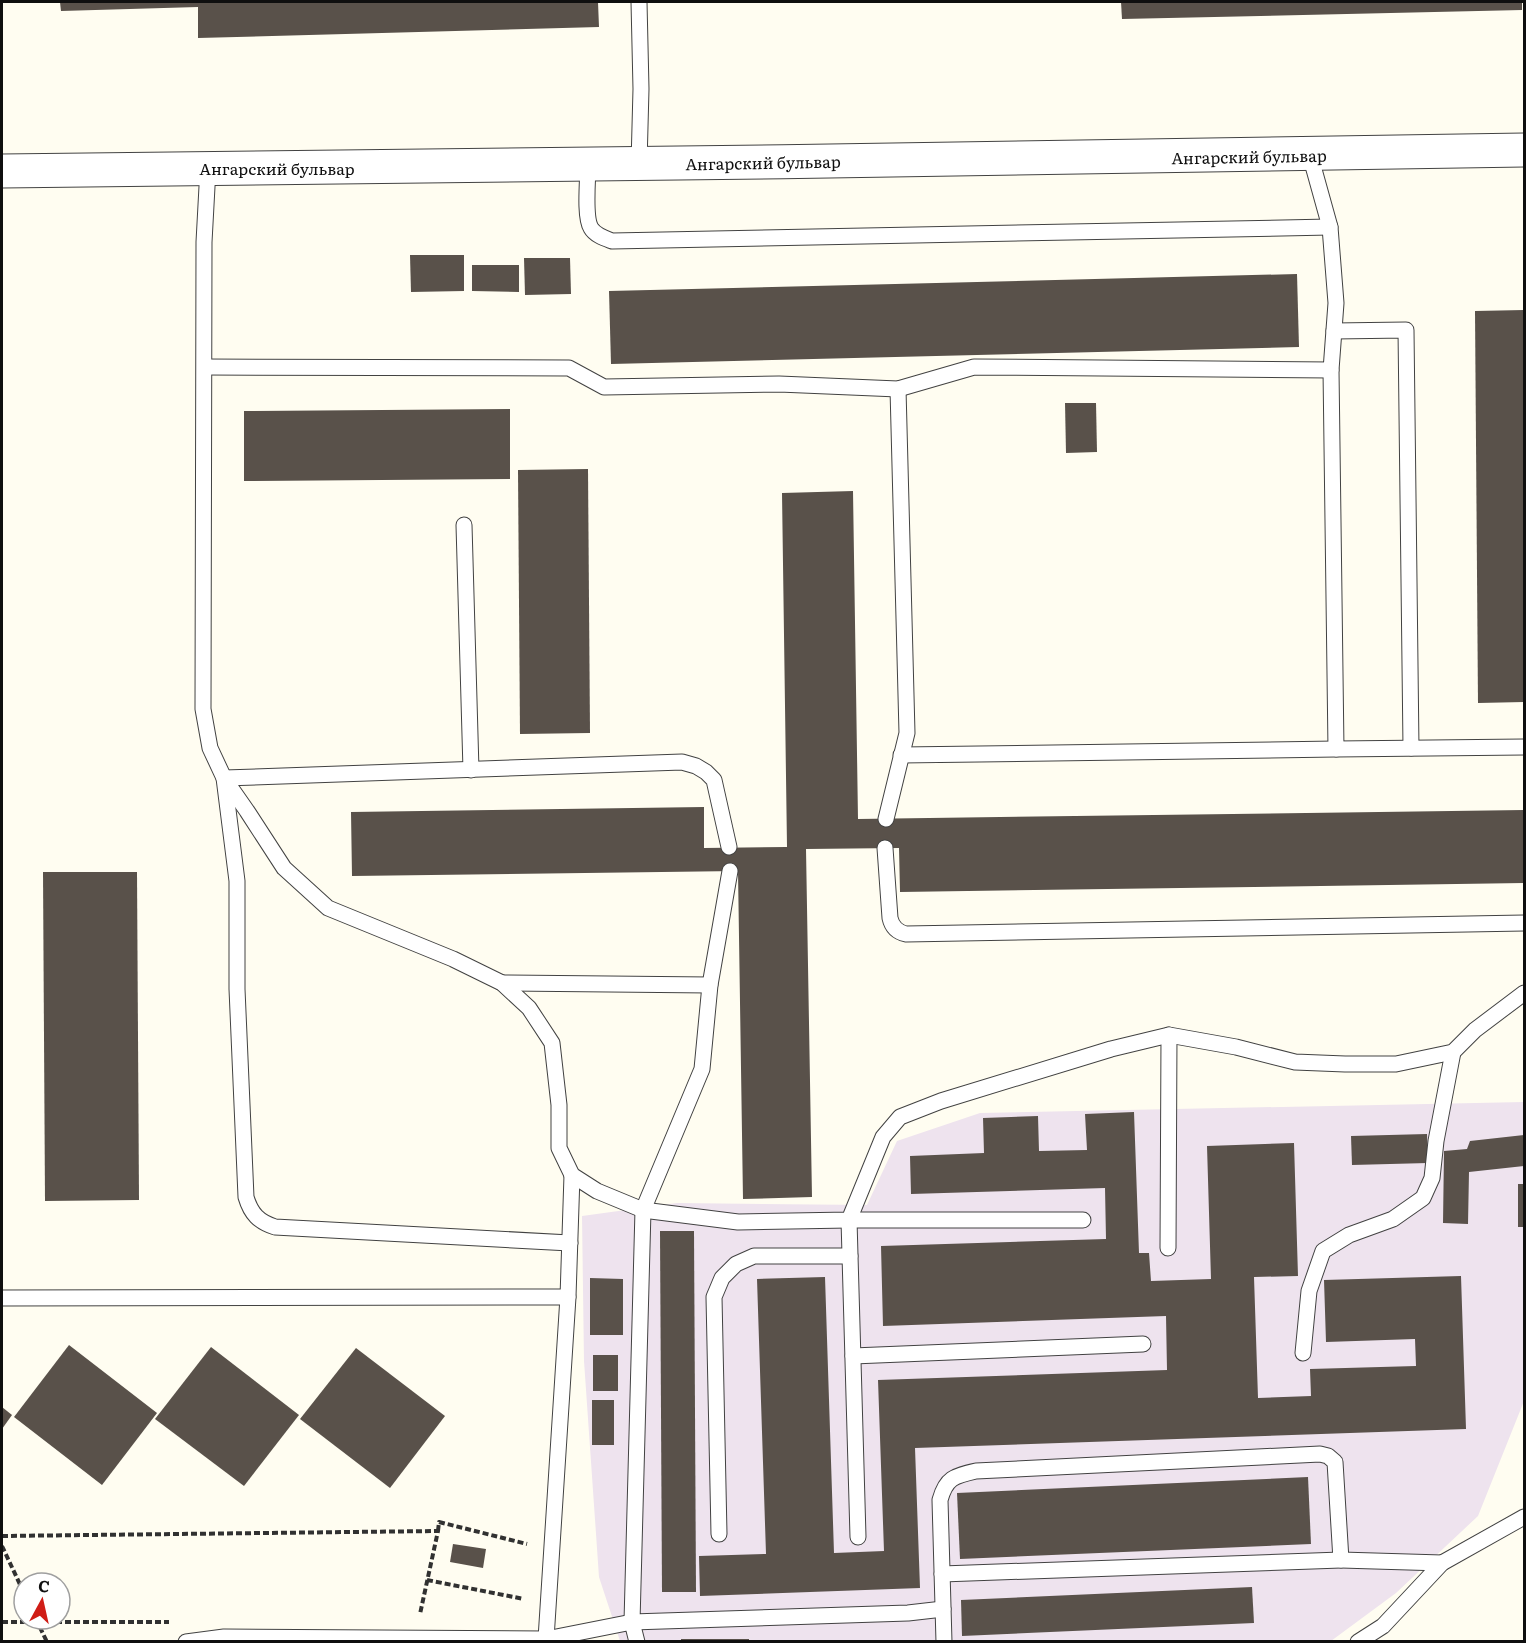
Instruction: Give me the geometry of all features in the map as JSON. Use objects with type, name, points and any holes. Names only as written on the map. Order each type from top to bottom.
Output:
[{"type":"street","name":"Ангарский бульвар","points":[[2,171],[588,165],[1524,150]]},
{"type":"lane","points":[[639,2],[641,89],[639,164]]},
{"type":"lane","points":[[1310,155],[1330,227],[1336,303],[1331,370],[1336,749]]},
{"type":"lane","points":[[588,165],[588,217],[591,229],[600,236],[612,240],[1330,227]]},
{"type":"lane","points":[[208,168],[204,242],[203,709],[210,748],[224,778],[284,868],[328,908],[453,959],[502,983],[529,1008],[552,1043],[559,1105],[559,1148],[572,1175],[568,1297],[546,1639]]},
{"type":"lane","points":[[1334,331],[1407,330],[1411,748]]},
{"type":"lane","points":[[205,367],[569,368],[604,387],[779,384],[898,389],[974,367],[1331,370]]},
{"type":"lane","points":[[886,819],[907,734],[898,389]]},
{"type":"lane","points":[[465,525],[471,770]]},
{"type":"lane","points":[[902,755],[1524,747]]},
{"type":"lane","points":[[224,778],[682,762],[706,771],[714,780],[729,847]]},
{"type":"lane","points":[[224,778],[237,881],[237,989],[246,1197],[256,1218],[275,1227],[570,1243]]},
{"type":"lane","points":[[885,848],[891,924],[900,933],[906,934],[1524,922]]},
{"type":"lane","points":[[637,1641],[632,1622],[643,1210],[702,1069],[710,985],[730,871]]},
{"type":"lane","points":[[502,983],[710,985]]},
{"type":"lane","points":[[858,1537],[849,1220],[882,1137],[900,1117],[941,1101],[1100,1052],[1169,1035],[1236,1047],[1295,1062],[1396,1064],[1452,1052],[1475,1030],[1524,993]]},
{"type":"lane","points":[[1168,1248],[1169,1035]]},
{"type":"lane","points":[[1303,1353],[1309,1291],[1323,1251],[1349,1235],[1393,1219],[1424,1198],[1432,1179],[1436,1141],[1452,1052]]},
{"type":"lane","points":[[572,1175],[597,1191],[643,1210],[738,1222],[1083,1220]]},
{"type":"lane","points":[[719,1534],[714,1297],[722,1278],[736,1264],[754,1256],[850,1256]]},
{"type":"lane","points":[[2,1298],[568,1297]]},
{"type":"lane","points":[[853,1356],[1143,1344]]},
{"type":"lane","points":[[944,1641],[940,1500],[943,1488],[950,1479],[960,1474],[976,1471],[1320,1454],[1328,1456],[1335,1462],[1341,1560]]},
{"type":"lane","points":[[1358,1641],[1383,1626],[1442,1563],[1524,1517]]},
{"type":"lane","points":[[942,1574],[1341,1560],[1442,1563]]},
{"type":"lane","points":[[186,1641],[224,1637],[546,1639],[632,1622],[908,1613],[943,1609]]},
{"type":"path","points":[[416,1638],[439,1522],[551,1550]]},
{"type":"path","points":[[2,1536],[438,1531]]},
{"type":"path","points":[[2,1546],[14,1571]]},
{"type":"path","points":[[428,1580],[548,1605]]},
{"type":"shaded area","points":[[1524,1102],[1524,1401],[1478,1516],[1396,1593],[1331,1641],[620,1641],[599,1577],[584,1361],[582,1216],[677,1203],[867,1205],[897,1141],[980,1113]]},
{"type":"building","points":[[60,2],[598,2],[599,27],[198,38],[198,7],[61,11]]},
{"type":"building","points":[[1121,2],[1522,2],[1522,10],[1122,19]]},
{"type":"building","points":[[410,255],[464,255],[464,291],[411,292]]},
{"type":"building","points":[[524,258],[570,258],[571,294],[525,295]]},
{"type":"building","points":[[472,265],[519,265],[519,292],[472,291]]},
{"type":"building","points":[[1297,274],[1299,347],[611,364],[609,291]]},
{"type":"building","points":[[1524,310],[1524,702],[1478,703],[1475,311]]},
{"type":"building","points":[[1065,403],[1096,403],[1097,452],[1066,453]]},
{"type":"building","points":[[510,409],[510,479],[244,481],[244,411]]},
{"type":"building","points":[[588,469],[590,733],[520,734],[518,470]]},
{"type":"building","points":[[853,491],[858,819],[1524,810],[1524,883],[900,892],[899,848],[806,849],[812,1197],[743,1199],[738,871],[352,876],[351,812],[704,807],[704,848],[787,847],[782,493]]},
{"type":"building","points":[[43,872],[137,872],[139,1200],[45,1201]]},
{"type":"building","points":[[1134,1112],[1139,1253],[1149,1253],[1151,1281],[1211,1279],[1207,1146],[1294,1143],[1298,1276],[1254,1277],[1258,1398],[1311,1396],[1310,1369],[1416,1366],[1415,1339],[1326,1342],[1324,1280],[1461,1276],[1466,1429],[915,1448],[920,1588],[700,1596],[699,1556],[766,1554],[757,1279],[825,1277],[834,1553],[884,1551],[878,1380],[1167,1370],[1166,1316],[883,1326],[881,1246],[1106,1239],[1105,1188],[911,1194],[910,1156],[984,1153],[983,1118],[1038,1116],[1039,1151],[1087,1150],[1085,1114]]},
{"type":"building","points":[[1427,1134],[1428,1163],[1352,1165],[1351,1136]]},
{"type":"building","points":[[1524,1135],[1524,1166],[1469,1172],[1468,1224],[1443,1223],[1444,1151],[1467,1149],[1470,1141]]},
{"type":"building","points":[[1518,1184],[1524,1184],[1524,1227],[1518,1227]]},
{"type":"building","points":[[660,1231],[694,1231],[696,1592],[662,1592]]},
{"type":"building","points":[[590,1278],[623,1279],[623,1335],[590,1335]]},
{"type":"building","points":[[69,1345],[157,1413],[102,1485],[14,1417]]},
{"type":"building","points":[[211,1347],[299,1415],[244,1486],[155,1419]]},
{"type":"building","points":[[356,1348],[445,1416],[390,1488],[300,1419]]},
{"type":"building","points":[[593,1355],[618,1355],[618,1391],[593,1391]]},
{"type":"building","points":[[592,1400],[614,1400],[614,1445],[592,1445]]},
{"type":"building","points":[[2,1407],[12,1415],[2,1429]]},
{"type":"building","points":[[1308,1477],[1311,1544],[960,1559],[957,1493]]},
{"type":"building","points":[[453,1544],[486,1549],[483,1568],[450,1562]]},
{"type":"building","points":[[1252,1587],[1254,1623],[962,1636],[961,1600]]},
{"type":"building","points":[[681,1639],[749,1639],[749,1641],[681,1641]]}]
